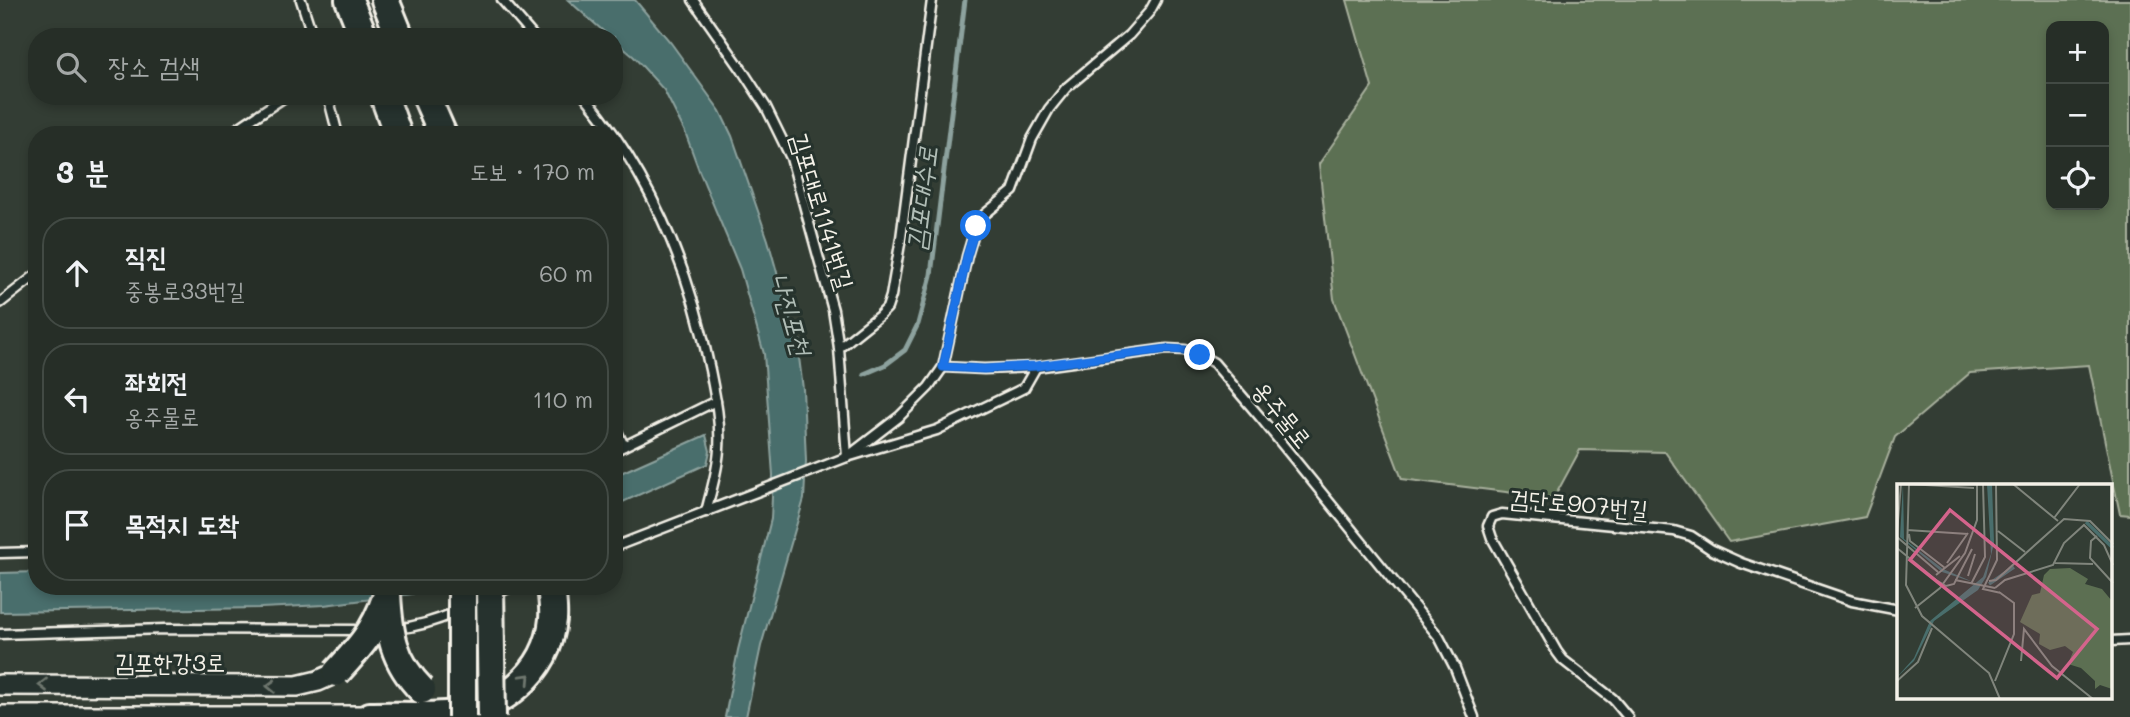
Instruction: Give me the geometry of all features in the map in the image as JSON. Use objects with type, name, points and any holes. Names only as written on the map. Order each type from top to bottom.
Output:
[{"type":"highway","points":[[349,0],[360,28]]},
{"type":"highway","points":[[385,0],[396,28]]},
{"type":"highway","points":[[380,105],[383,126]]},
{"type":"highway","points":[[387,105],[395,126]]},
{"type":"highway","points":[[425,105],[430,126]]},
{"type":"highway","points":[[428,105],[438,126]]},
{"type":"highway","points":[[336,673],[368,638],[378,619],[385,595]]},
{"type":"highway","points":[[387,595],[388,619],[397,657],[408,676],[435,699],[478,714]]},
{"type":"highway","points":[[463,595],[478,714]]},
{"type":"highway","points":[[478,714],[489,595]]},
{"type":"highway","points":[[370,716],[478,714],[506,696],[522,684],[537,666],[548,641],[554,617],[552,595]]},
{"type":"street","name":"김포한강3로","points":[[0,685],[297,686],[336,673]]},
{"type":"street","points":[[0,716],[370,716]]},
{"type":"lane","points":[[301,0],[310,28]]},
{"type":"lane","points":[[502,0],[526,28]]},
{"type":"lane","name":"김포대로1141번길","points":[[693,0],[742,69],[780,133],[790,159],[826,281],[839,348],[847,457]]},
{"type":"lane","points":[[839,348],[887,308],[891,296],[932,0]]},
{"type":"lane","points":[[847,457],[899,417],[929,387],[943,367],[976,226],[985,214],[1013,191],[1032,139],[1049,109],[1066,88],[1129,35],[1156,0]]},
{"type":"lane","points":[[241,126],[273,105]]},
{"type":"lane","points":[[330,105],[336,126]]},
{"type":"lane","points":[[592,105],[608,126]]},
{"type":"lane","points":[[623,146],[652,196],[701,324],[719,425],[719,449],[706,512]]},
{"type":"lane","points":[[0,303],[28,281]]},
{"type":"lane","name":"옹주물로","points":[[943,367],[984,369],[1036,366],[1167,349],[1185,350],[1214,363],[1439,637],[1455,668],[1474,717]]},
{"type":"lane","points":[[623,544],[847,457],[937,430],[1024,388],[1036,366]]},
{"type":"lane","points":[[624,446],[716,401]]},
{"type":"lane","name":"검단로907번길","points":[[1628,717],[1613,699],[1563,660],[1557,652],[1492,538],[1488,526],[1492,517],[1502,514],[1675,531],[1691,536],[1712,550],[1741,563],[1852,601],[1897,610]]},
{"type":"lane","points":[[0,553],[28,552]]},
{"type":"lane","points":[[0,634],[240,628],[352,631],[409,628],[433,622],[493,595]]},
{"type":"lane","points":[[2112,641],[2130,640]]},
{"type":"green space","points":[[1347,0],[2130,0],[2130,515],[2120,514],[2089,365],[1970,373],[1895,437],[1865,517],[1729,542],[1665,452],[1580,450],[1554,498],[1402,479],[1334,299],[1319,164],[1372,87]]},
{"type":"water","points":[[568,0],[635,0],[671,43],[720,111],[732,136],[768,240],[793,330],[798,340],[805,343],[806,350],[799,357],[806,461],[804,499],[761,646],[746,717],[725,717],[738,650],[771,519],[773,475],[764,354],[740,269],[685,132],[664,90],[623,48],[623,28],[600,28]]},
{"type":"water","points":[[706,435],[710,451],[707,464],[623,502],[623,472]]},
{"type":"water","points":[[28,572],[28,595],[404,595],[324,605],[261,608],[0,612],[0,573]]},
{"type":"waterway","name":"김포대수로","points":[[864,374],[885,365],[905,350],[918,324],[931,275],[965,0]]},
{"type":"route","points":[[976,226],[943,367],[984,369],[1036,366],[1167,349],[1185,350],[1200,355]]},
{"type":"water label","name":"나진포천","points":[[792,314]]}]
